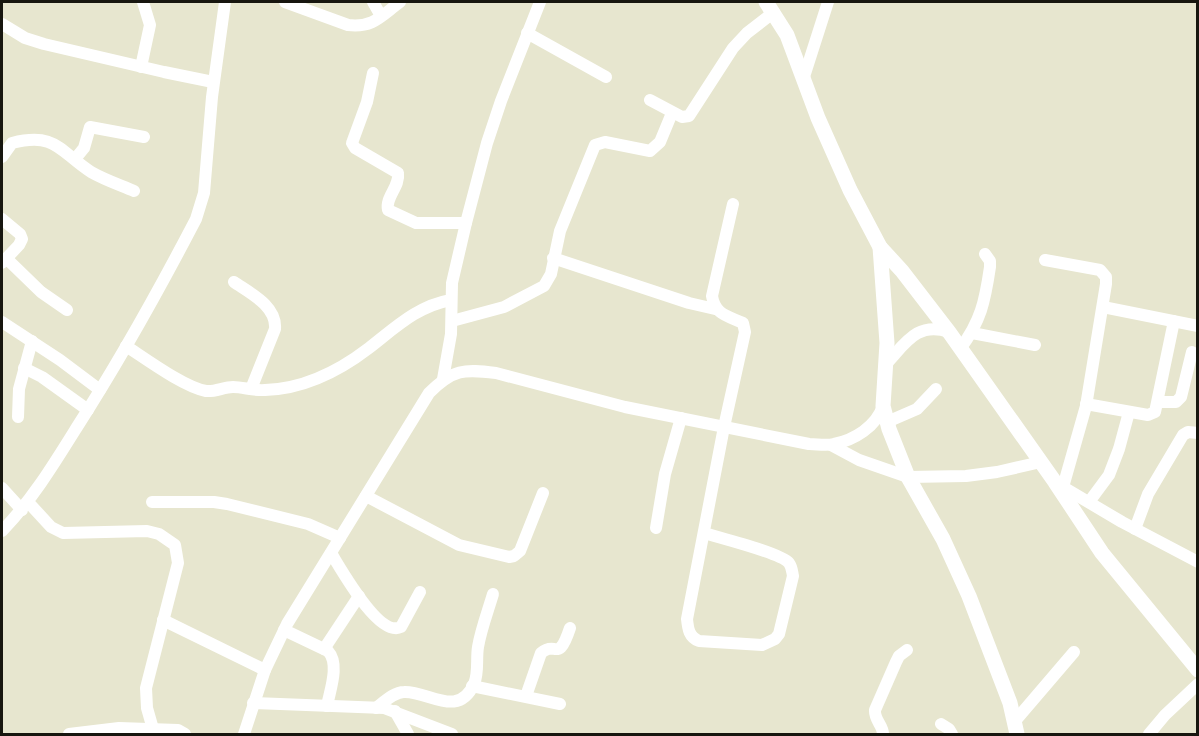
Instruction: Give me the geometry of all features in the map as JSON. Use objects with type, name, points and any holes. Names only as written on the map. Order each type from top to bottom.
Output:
[{"type":"main road","points":[[770,7],[787,35],[803,80],[850,190],[880,247],[902,271],[949,332],[1059,485],[1102,553],[1197,670]]},
{"type":"main road","points":[[880,247],[885,306],[886,364],[883,406],[887,422],[908,477],[943,539],[965,586],[993,656],[1016,728]]},
{"type":"street","points":[[141,67],[150,25],[143,2]]},
{"type":"street","points":[[2,531],[25,506],[88,410],[187,237],[201,206],[213,82],[225,2]]},
{"type":"street","points":[[373,2],[381,16]]},
{"type":"street","points":[[291,3],[348,25],[366,25],[400,2]]},
{"type":"street","points":[[443,379],[452,321],[453,276],[466,223],[487,143],[540,2]]},
{"type":"street","points":[[803,80],[828,2]]},
{"type":"street","points":[[650,100],[672,113],[682,117],[689,116],[723,62],[770,7]]},
{"type":"street","points":[[2,27],[25,38],[141,67],[213,82]]},
{"type":"street","points":[[527,33],[606,77]]},
{"type":"street","points":[[373,73],[367,102],[352,143],[355,148],[398,173],[399,180],[387,203],[388,210],[416,223],[466,223]]},
{"type":"street","points":[[452,321],[504,307],[544,286],[551,273],[560,231],[595,145],[606,142],[650,151],[660,142],[672,113]]},
{"type":"street","points":[[75,159],[84,148],[90,127],[144,137]]},
{"type":"street","points":[[2,157],[12,143],[43,139],[55,144],[101,177],[134,191]]},
{"type":"street","points":[[715,309],[713,288],[733,204]]},
{"type":"street","points":[[2,219],[20,234],[22,239],[4,261],[67,310]]},
{"type":"street","points":[[960,348],[972,333],[983,309],[990,261],[985,254]]},
{"type":"street","points":[[553,258],[689,303],[715,309],[743,323],[687,619],[689,633],[699,641],[769,644],[779,634],[793,576],[789,562],[773,554],[704,533]]},
{"type":"street","points":[[1045,260],[1100,270],[1106,278],[1086,404],[1059,485],[1197,562]]},
{"type":"street","points":[[234,282],[259,299],[272,314],[275,322],[275,329],[251,389]]},
{"type":"street","points":[[126,346],[183,381],[204,391],[231,387],[278,389],[312,381],[332,372],[367,350],[414,313],[438,302],[451,300]]},
{"type":"street","points":[[1103,307],[1197,326]]},
{"type":"street","points":[[1086,404],[1129,412],[1152,414],[1155,412],[1174,321]]},
{"type":"street","points":[[2,322],[100,390]]},
{"type":"street","points":[[886,364],[903,347],[908,338],[921,331],[941,329],[949,332]]},
{"type":"street","points":[[972,333],[1035,345]]},
{"type":"street","points":[[18,417],[19,389],[32,341]]},
{"type":"street","points":[[1158,402],[1176,402],[1182,397],[1195,352],[1169,350]]},
{"type":"street","points":[[24,368],[42,377],[88,410]]},
{"type":"street","points":[[244,735],[265,670],[284,630],[429,393],[443,379],[461,371],[496,373],[625,407],[809,444],[831,445],[853,438],[867,428],[880,414],[883,406]]},
{"type":"street","points":[[887,422],[917,409],[936,389]]},
{"type":"street","points":[[1089,502],[1109,475],[1129,412]]},
{"type":"street","points":[[656,528],[665,474],[681,418]]},
{"type":"street","points":[[1135,529],[1148,494],[1175,452],[1182,435],[1188,432],[1197,433]]},
{"type":"street","points":[[831,445],[859,460],[908,477],[966,476],[1041,462]]},
{"type":"street","points":[[2,488],[51,527],[63,533],[147,531],[172,541],[177,551],[178,563],[146,688],[147,708],[153,729]]},
{"type":"street","points":[[366,496],[451,542],[509,557],[514,556],[520,550],[543,493]]},
{"type":"street","points":[[152,502],[227,504],[308,524],[340,538]]},
{"type":"street","points":[[331,553],[378,620],[394,630],[403,624],[420,592]]},
{"type":"street","points":[[376,708],[394,695],[405,692],[445,702],[456,702],[472,686],[477,669],[479,644],[493,594]]},
{"type":"street","points":[[324,650],[359,596]]},
{"type":"street","points":[[163,620],[265,670]]},
{"type":"street","points":[[526,696],[541,653],[547,649],[560,649],[564,646],[570,628]]},
{"type":"street","points":[[284,630],[332,655],[334,667],[327,706]]},
{"type":"street","points":[[883,735],[882,726],[875,718],[875,710],[899,656],[907,651]]},
{"type":"street","points":[[1016,728],[1074,652]]},
{"type":"street","points":[[1149,735],[1165,715],[1197,684]]},
{"type":"street","points":[[472,686],[560,704]]},
{"type":"street","points":[[253,703],[376,708],[395,711],[452,735]]},
{"type":"street","points":[[395,711],[408,735]]},
{"type":"street","points":[[941,724],[949,729],[952,735]]},
{"type":"street","points":[[69,735],[118,728],[178,730],[185,735]]}]
